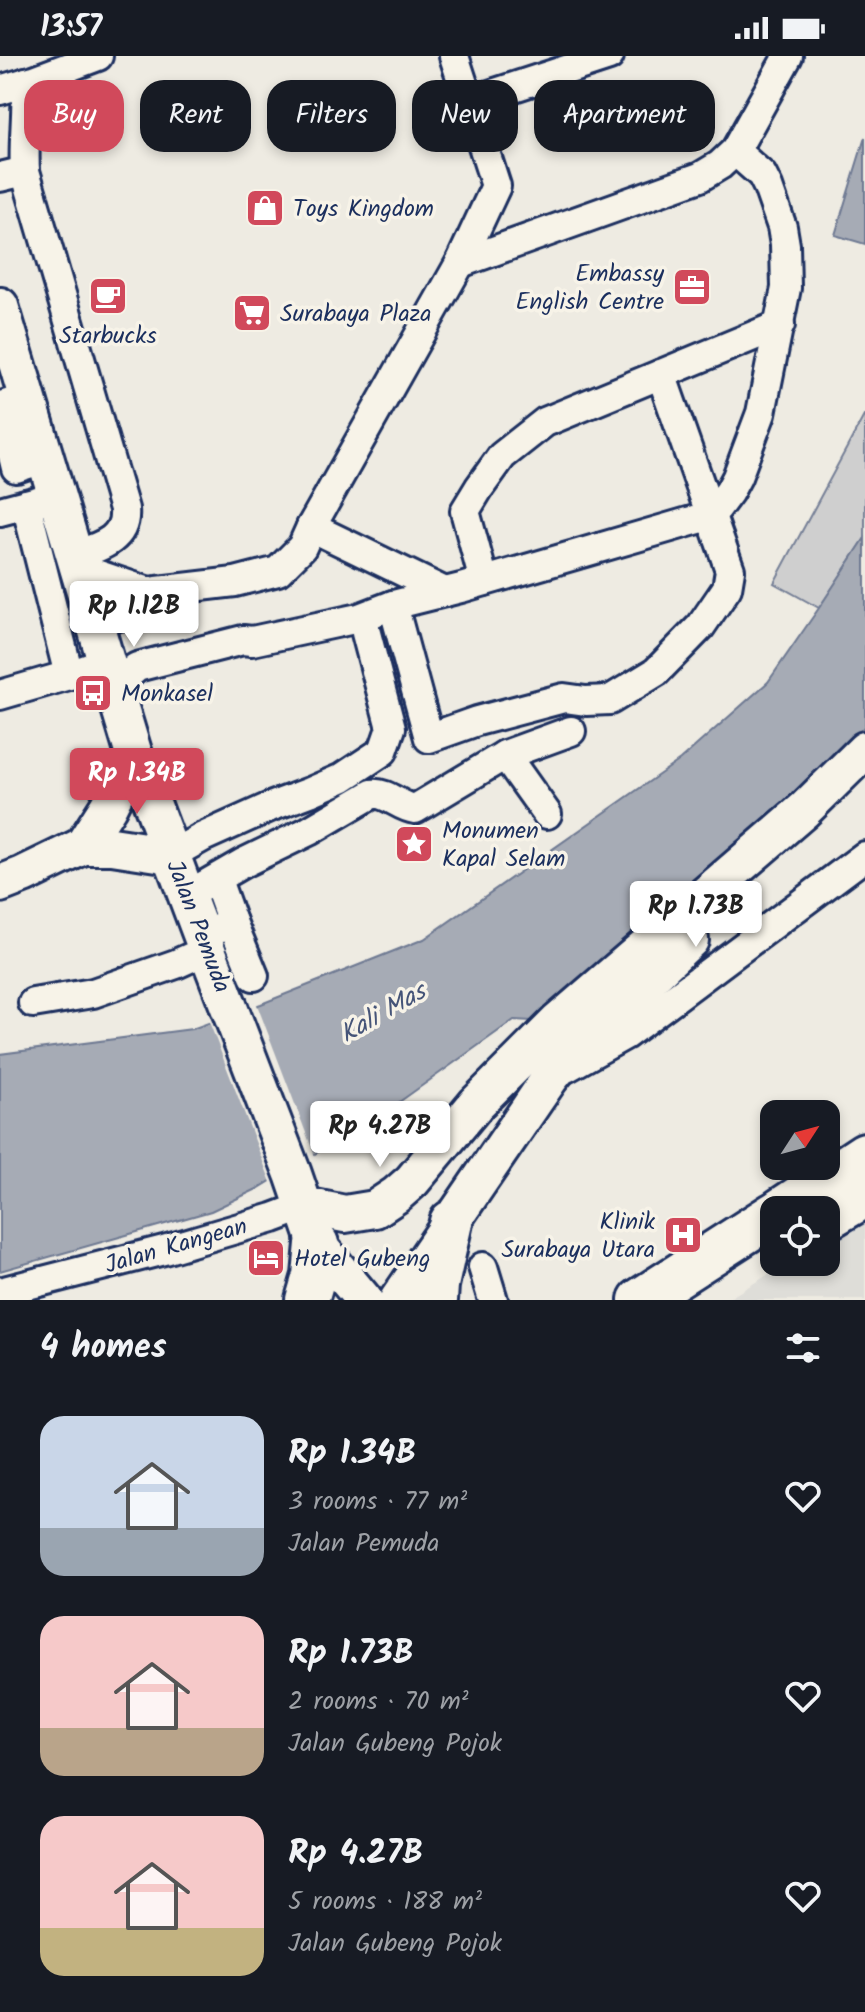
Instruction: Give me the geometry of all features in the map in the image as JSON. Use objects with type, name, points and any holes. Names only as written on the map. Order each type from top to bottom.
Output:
[{"type":"highway","points":[[801,1196],[865,1154]]},
{"type":"highway","points":[[840,1211],[865,1196]]},
{"type":"highway","points":[[305,1208],[314,1276],[307,1300]]},
{"type":"highway","points":[[436,1300],[451,1222]]},
{"type":"highway","points":[[640,1300],[760,1223]]},
{"type":"highway","points":[[688,1300],[760,1257]]},
{"type":"main road","name":"Jalan Pemuda","points":[[1,316],[12,389],[31,463],[28,504],[77,561],[95,622],[116,671],[134,755],[171,855],[202,888],[230,1006],[305,1208],[364,1300]]},
{"type":"main road","points":[[305,1208],[345,1214],[375,1209],[412,1181],[477,1103],[557,1023],[804,810],[865,750]]},
{"type":"main road","points":[[83,846],[108,807],[134,755]]},
{"type":"main road","points":[[398,1300],[571,1052],[865,780]]},
{"type":"main road","points":[[0,884],[83,846],[112,846],[171,855]]},
{"type":"main road","points":[[453,1133],[491,1116],[550,1078]]},
{"type":"street","points":[[77,561],[117,535],[125,519],[124,509],[12,174],[24,146],[28,108],[13,86],[98,56]]},
{"type":"street","points":[[454,56],[461,80]]},
{"type":"street","points":[[518,86],[609,56]]},
{"type":"street","points":[[460,263],[700,177],[720,165],[735,151],[788,56]]},
{"type":"street","points":[[0,695],[69,675],[137,667],[243,640],[252,641],[359,618],[393,605],[702,518],[717,508],[737,477],[761,413],[786,288],[782,227],[762,175],[735,151]]},
{"type":"street","points":[[485,152],[496,186],[509,246]]},
{"type":"street","points":[[77,561],[149,592],[235,582],[278,571],[302,547],[460,263],[496,186]]},
{"type":"street","points":[[484,581],[465,511],[502,456],[545,422],[780,325]]},
{"type":"street","points":[[393,605],[429,738],[477,721],[564,698],[610,700],[656,672],[701,626],[727,588],[730,570],[661,374]]},
{"type":"street","points":[[28,504],[69,675]]},
{"type":"street","points":[[311,527],[445,592]]},
{"type":"street","points":[[95,622],[224,589],[235,582]]},
{"type":"street","points":[[171,855],[256,813],[342,778],[383,751],[391,728],[366,633]]},
{"type":"street","points":[[202,888],[372,794],[380,793],[407,808],[415,809],[505,755],[571,731]]},
{"type":"street","points":[[505,755],[547,814]]},
{"type":"street","points":[[550,1078],[625,1035],[865,856]]},
{"type":"street","points":[[33,1003],[93,993],[176,964],[213,936],[254,976]]},
{"type":"street","name":"Jalan Kangean","points":[[11,1291],[305,1208]]},
{"type":"street","points":[[483,1267],[493,1300]]},
{"type":"shaded area","points":[[865,414],[865,538],[819,608],[774,583]]},
{"type":"shaded area","points":[[865,1217],[865,1300],[726,1300],[766,1276],[840,1276],[840,1232]]},
{"type":"water","points":[[865,137],[865,244],[835,235]]},
{"type":"water","name":"Kali Mas","points":[[865,538],[865,725],[848,748],[563,991],[533,1021],[514,1020],[395,1105],[259,1188],[211,1211],[0,1271],[0,1054],[192,1029],[424,939],[680,760],[768,682]]},
{"type":"pier","points":[[256,1002],[316,1159],[272,1185],[208,1019]]},
{"type":"place","name":"Toys Kingdom","points":[[265,208]]},
{"type":"place","name":"Embassy English Centre","points":[[692,287]]},
{"type":"place","name":"Starbucks","points":[[108,296]]},
{"type":"place","name":"Surabaya Plaza","points":[[252,313]]},
{"type":"place","name":"Monkasel","points":[[93,693]]},
{"type":"place","name":"Monumen Kapal Selam","points":[[414,844]]},
{"type":"place","name":"Klinik Surabaya Utara","points":[[683,1235]]},
{"type":"place","name":"Hotel Gubeng","points":[[266,1258]]}]
